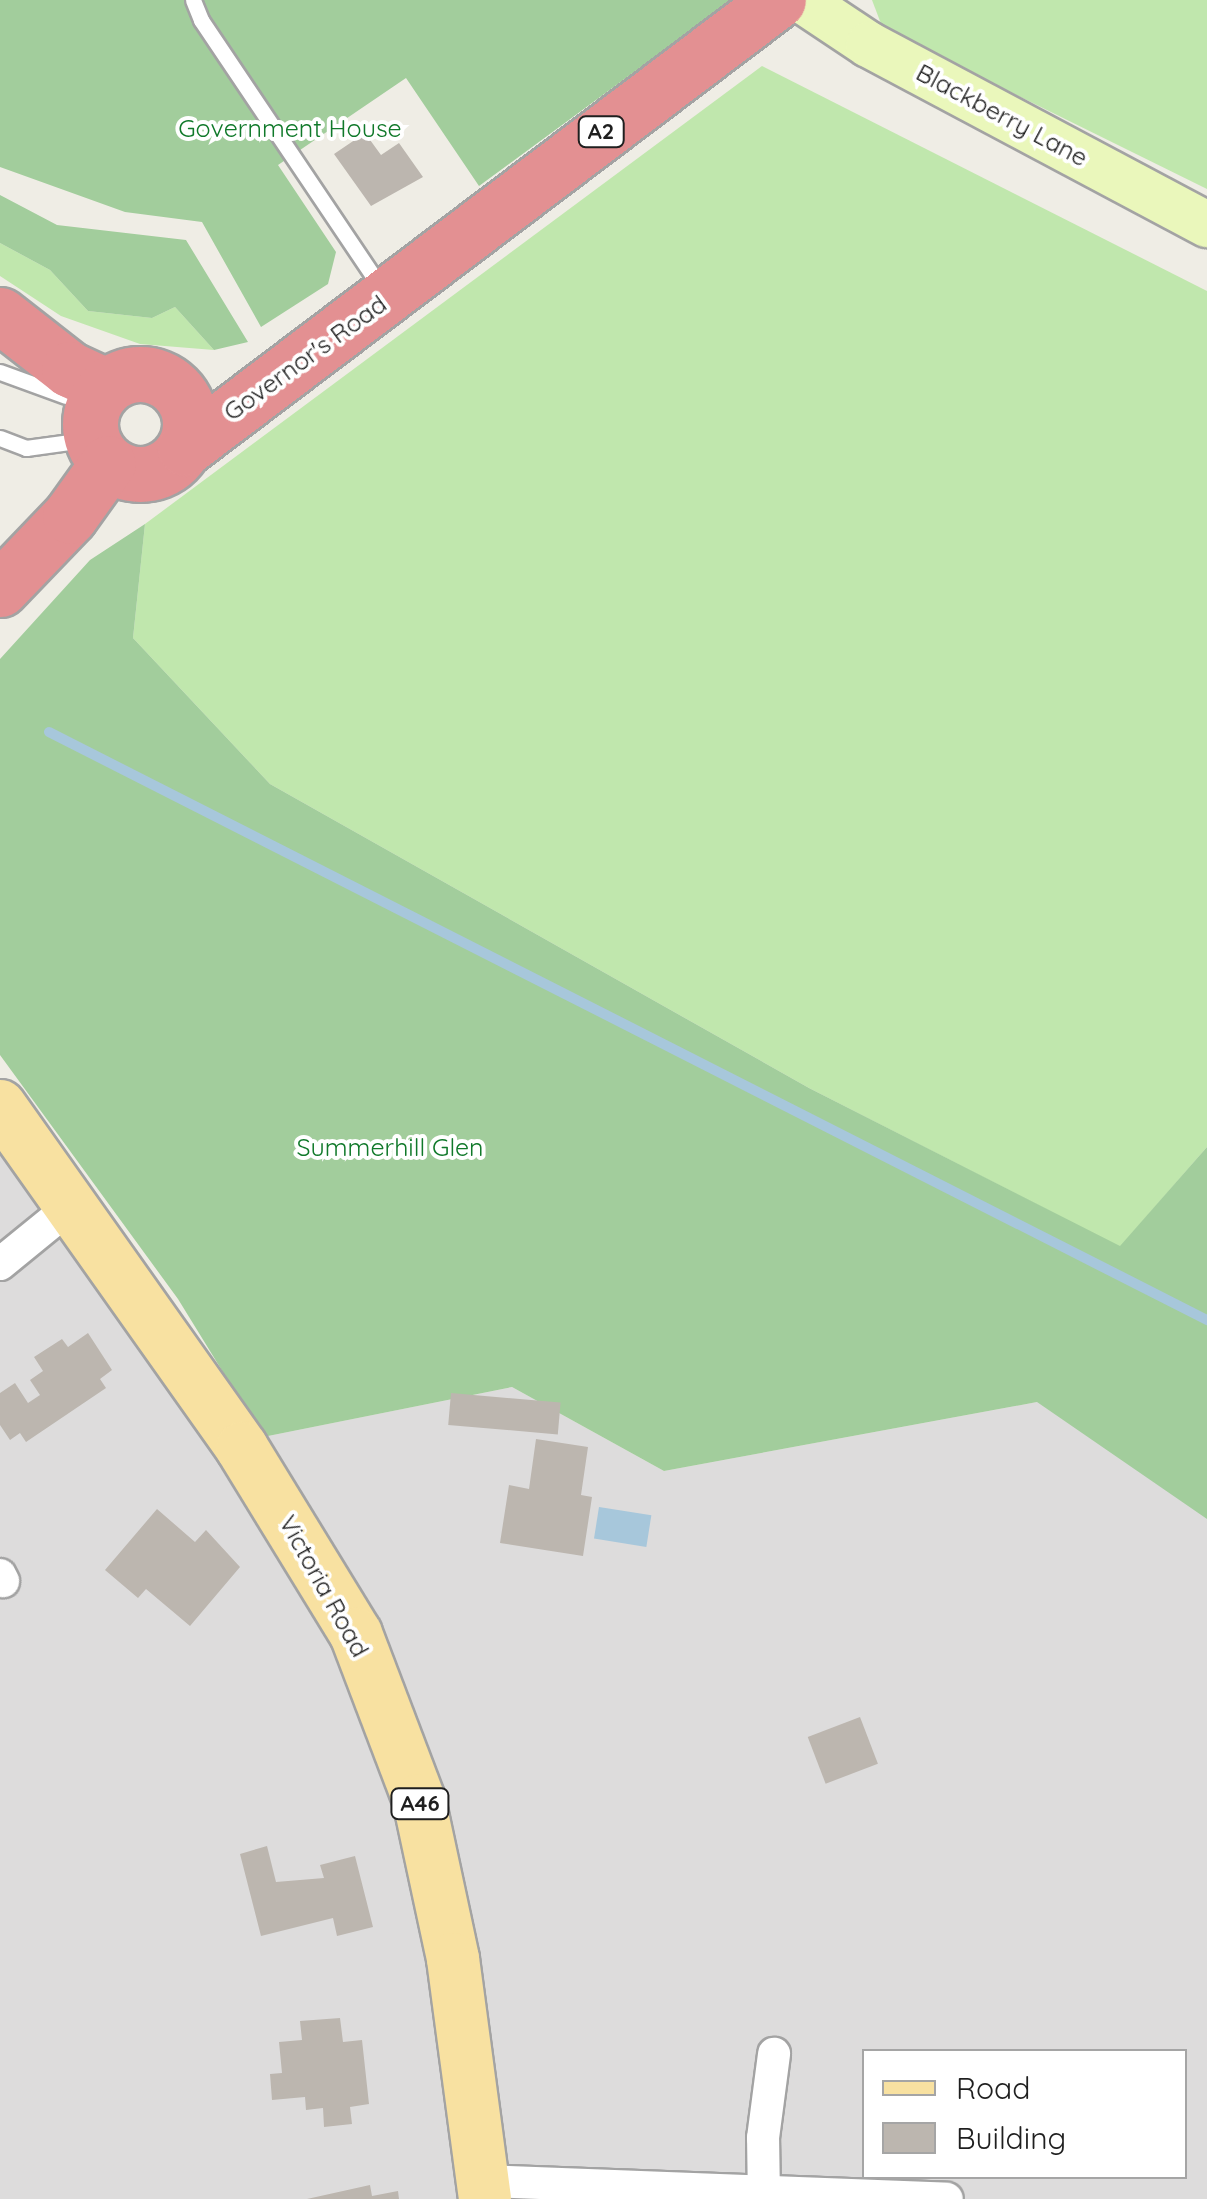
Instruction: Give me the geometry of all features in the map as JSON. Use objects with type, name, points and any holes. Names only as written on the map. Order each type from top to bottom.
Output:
[{"type":"highway","name":"Governor's Road","points":[[184,448],[397,282],[778,0]]},
{"type":"highway","name":"Governor's Road","points":[[172,384],[265,357],[397,282]]},
{"type":"highway","points":[[0,315],[69,369],[99,424],[70,516],[0,589]]},
{"type":"highway","name":"A2","points":[[172,384],[132,374],[99,424],[124,472],[158,471],[184,448]]},
{"type":"highway","points":[[172,384],[191,421],[184,448]]},
{"type":"main road","name":"Blackberry Lane","points":[[802,0],[868,44],[1207,224]]},
{"type":"main road","name":"Victoria Road","points":[[0,1106],[242,1448],[356,1634],[420,1800],[453,1959],[485,2190]]},
{"type":"street","points":[[0,1264],[71,1206]]},
{"type":"street","points":[[764,2194],[774,2054]]},
{"type":"street","points":[[485,2190],[946,2199]]},
{"type":"lane","points":[[194,0],[200,20],[397,282]]},
{"type":"lane","points":[[0,372],[99,424]]},
{"type":"lane","points":[[0,438],[26,448],[99,424]]},
{"type":"shaded area","points":[[0,1151],[263,1437],[512,1387],[664,1471],[1037,1402],[1207,1412],[1207,2199],[0,2199]]},
{"type":"green space","name":"Government House","points":[[0,0],[732,0],[479,186],[406,78],[278,165],[336,252],[328,284],[261,327],[202,222],[125,212],[0,167]]},
{"type":"green space","points":[[872,0],[1207,0],[1207,189],[883,29]]},
{"type":"green space","points":[[762,66],[1207,291],[1207,1147],[1120,1247],[809,1088],[270,784],[133,638],[145,524]]},
{"type":"green space","points":[[0,195],[57,225],[186,240],[248,342],[214,350],[175,307],[152,318],[88,311],[50,270],[0,243]]},
{"type":"green space","points":[[0,243],[50,270],[88,311],[152,318],[175,307],[214,350],[140,344],[61,316],[0,276]]},
{"type":"green space","name":"Summerhill Glen","points":[[145,524],[133,638],[270,784],[809,1088],[1120,1246],[1207,1147],[1207,1519],[1037,1402],[664,1471],[512,1387],[263,1437],[178,1299],[0,1055],[0,659],[90,560]]},
{"type":"water","points":[[599,1507],[651,1515],[646,1547],[594,1539]]},
{"type":"building","points":[[365,133],[381,155],[399,143],[423,177],[371,206],[334,154]]},
{"type":"building","points":[[88,1333],[112,1370],[100,1379],[106,1388],[26,1442],[20,1433],[10,1440],[0,1425],[0,1393],[15,1383],[28,1403],[40,1395],[30,1380],[43,1371],[34,1357],[62,1339],[68,1347]]},
{"type":"building","points":[[451,1393],[561,1403],[558,1434],[448,1425]]},
{"type":"building","points":[[536,1439],[588,1447],[581,1495],[592,1497],[583,1556],[500,1543],[509,1485],[529,1489]]},
{"type":"building","points":[[157,1509],[195,1542],[206,1530],[240,1567],[190,1626],[146,1589],[138,1598],[105,1570]]},
{"type":"building","points":[[860,1717],[878,1764],[826,1784],[808,1737]]},
{"type":"building","points":[[267,1846],[276,1882],[324,1878],[320,1865],[355,1856],[373,1927],[337,1936],[333,1918],[261,1936],[240,1854]]},
{"type":"building","points":[[340,2018],[343,2042],[362,2040],[369,2104],[350,2107],[352,2124],[324,2127],[323,2108],[306,2110],[305,2097],[272,2100],[270,2074],[282,2073],[279,2042],[302,2040],[300,2021]]},
{"type":"building","points":[[370,2185],[372,2196],[398,2191],[399,2199],[307,2199]]},
{"type":"waterway","points":[[49,732],[1207,1320]]}]
